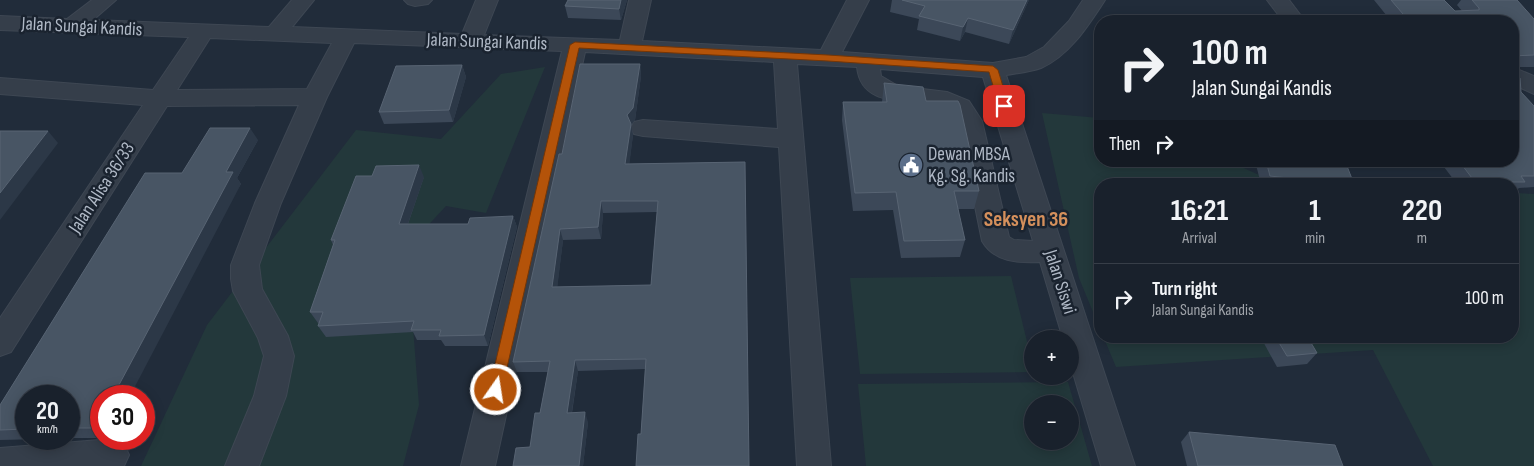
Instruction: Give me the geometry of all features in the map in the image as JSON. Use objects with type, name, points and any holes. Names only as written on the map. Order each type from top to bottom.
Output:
[{"type":"street","points":[[72,26],[105,0]]},
{"type":"street","points":[[275,34],[303,0]]},
{"type":"street","points":[[414,0],[421,0]]},
{"type":"street","points":[[470,41],[487,0]]},
{"type":"street","points":[[629,48],[640,0]]},
{"type":"street","points":[[828,58],[858,0]]},
{"type":"street","name":"Jalan Sungai Kandis","points":[[0,23],[575,45],[828,58],[993,70],[1032,63],[1052,52],[1077,26],[1094,0]]},
{"type":"street","points":[[1278,0],[1289,15]]},
{"type":"street","name":"Jalan Alisa 36/33","points":[[0,344],[204,32]]},
{"type":"street","points":[[242,466],[270,396],[279,356],[273,336],[248,291],[245,279],[245,265],[268,203],[315,97],[346,37]]},
{"type":"street","points":[[478,466],[575,45]]},
{"type":"street","points":[[785,56],[814,466]]},
{"type":"street","points":[[868,61],[870,79],[881,88],[894,93],[947,100],[960,106],[970,121],[996,241],[1000,247],[1009,250],[1050,251]]},
{"type":"street","name":"Jalan Siswi","points":[[993,70],[1118,466]]},
{"type":"street","points":[[1519,82],[1531,96]]},
{"type":"street","points":[[0,86],[160,98],[315,97]]},
{"type":"street","points":[[1519,90],[1531,96]]},
{"type":"street","points":[[643,128],[791,139]]},
{"type":"street","points":[[0,464],[112,455]]},
{"type":"green space","points":[[545,67],[486,213],[446,206],[407,248],[419,405],[403,466],[141,466],[148,450],[155,450],[155,436],[207,325],[356,130],[441,139],[501,74]]},
{"type":"green space","points":[[1042,113],[1094,117],[1094,167],[1241,167],[1266,178],[1094,178],[1094,314],[1079,278]]},
{"type":"green space","points":[[1519,193],[1534,194],[1534,466],[1433,466],[1373,350],[1116,367],[1106,343],[1519,343]]},
{"type":"green space","points":[[1011,276],[1024,330],[1024,372],[860,374],[850,278]]},
{"type":"green space","points":[[1024,382],[1024,385],[1069,385],[1072,395],[1024,395],[1024,450],[1079,450],[1079,420],[1092,466],[866,466],[858,384]]},
{"type":"building","points":[[568,0],[621,0],[619,9],[565,6]]},
{"type":"building","points":[[902,0],[1027,0],[1013,30],[968,18],[963,27],[919,16],[925,6]]},
{"type":"building","points":[[1391,0],[1444,0],[1455,11],[1479,10],[1472,0],[1517,0],[1534,19],[1534,55],[1519,56],[1519,15],[1404,15]]},
{"type":"building","points":[[580,64],[640,64],[633,108],[627,115],[631,124],[625,164],[745,162],[749,466],[636,466],[638,434],[641,434],[646,359],[575,360],[567,413],[585,412],[579,466],[513,466],[516,448],[530,447],[535,413],[540,413],[550,361],[513,362],[559,154],[562,154]],"holes":[[[601,201],[658,201],[651,285],[552,287],[560,229],[598,227]]]},
{"type":"building","points":[[462,65],[449,110],[379,112],[396,66]]},
{"type":"building","points":[[1519,77],[1521,92],[1534,106],[1534,176],[1521,176],[1525,182],[1519,182],[1519,178],[1472,178],[1464,167],[1519,167]]},
{"type":"building","name":"Dewan MBSA Kg. Sg. Kandis","points":[[884,83],[923,87],[926,101],[958,101],[979,191],[954,191],[965,240],[904,241],[896,192],[855,193],[843,102],[887,102]]},
{"type":"building","points":[[210,128],[250,128],[226,172],[233,172],[119,385],[90,385],[90,428],[80,428],[80,385],[15,385],[15,429],[0,430],[0,405],[145,173],[182,173]]},
{"type":"building","points":[[0,131],[48,131],[0,193]]},
{"type":"building","points":[[419,165],[399,224],[468,224],[470,218],[513,216],[484,335],[439,336],[441,330],[411,330],[414,321],[318,326],[323,312],[310,312],[335,240],[331,240],[356,176],[372,176],[376,166]]},
{"type":"building","points":[[1268,167],[1347,167],[1352,178],[1288,178],[1270,176]]},
{"type":"building","points":[[1279,343],[1311,343],[1317,353],[1287,356]]},
{"type":"building","points":[[1189,432],[1335,445],[1343,466],[1198,466]]},
{"type":"place","name":"Dewan MBSA Kg. Sg. Kandis","points":[[911,165]]},
{"type":"district","name":"Seksyen 36","points":[[1026,219]]},
{"type":"route","points":[[496,390],[575,45],[828,58],[993,70],[1004,106]]}]
